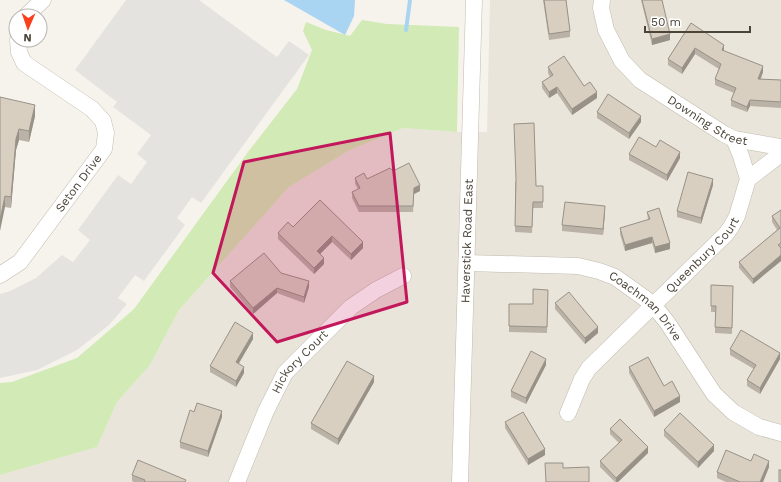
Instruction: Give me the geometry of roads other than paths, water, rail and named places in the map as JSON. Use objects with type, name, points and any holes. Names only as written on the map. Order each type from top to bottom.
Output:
[{"type":"street","points":[[34,8],[43,0]]},
{"type":"street","name":"Haverstick Road East","points":[[460,482],[474,0]]},
{"type":"street","name":"Downing Street","points":[[602,0],[606,30],[622,61],[640,80],[707,125],[734,139],[781,147]]},
{"type":"street","name":"Seton Drive","points":[[0,275],[20,262],[104,148],[106,132],[103,121],[92,109],[24,62],[19,48]]},
{"type":"street","points":[[734,139],[748,179],[781,154]]},
{"type":"street","name":"Queenbury Court","points":[[568,413],[582,379],[589,368],[726,234],[731,227],[740,207],[748,179]]},
{"type":"street","name":"Coachman Drive","points":[[467,263],[578,266],[599,271],[624,282],[653,305],[668,322],[714,394],[733,412],[759,427],[781,433]]},
{"type":"street","name":"Hickory Court","points":[[237,482],[266,412],[285,373],[351,307],[376,290],[403,276]]},
{"type":"water","points":[[284,0],[355,0],[354,16],[345,35]]},
{"type":"waterway","points":[[406,30],[410,0]]}]
